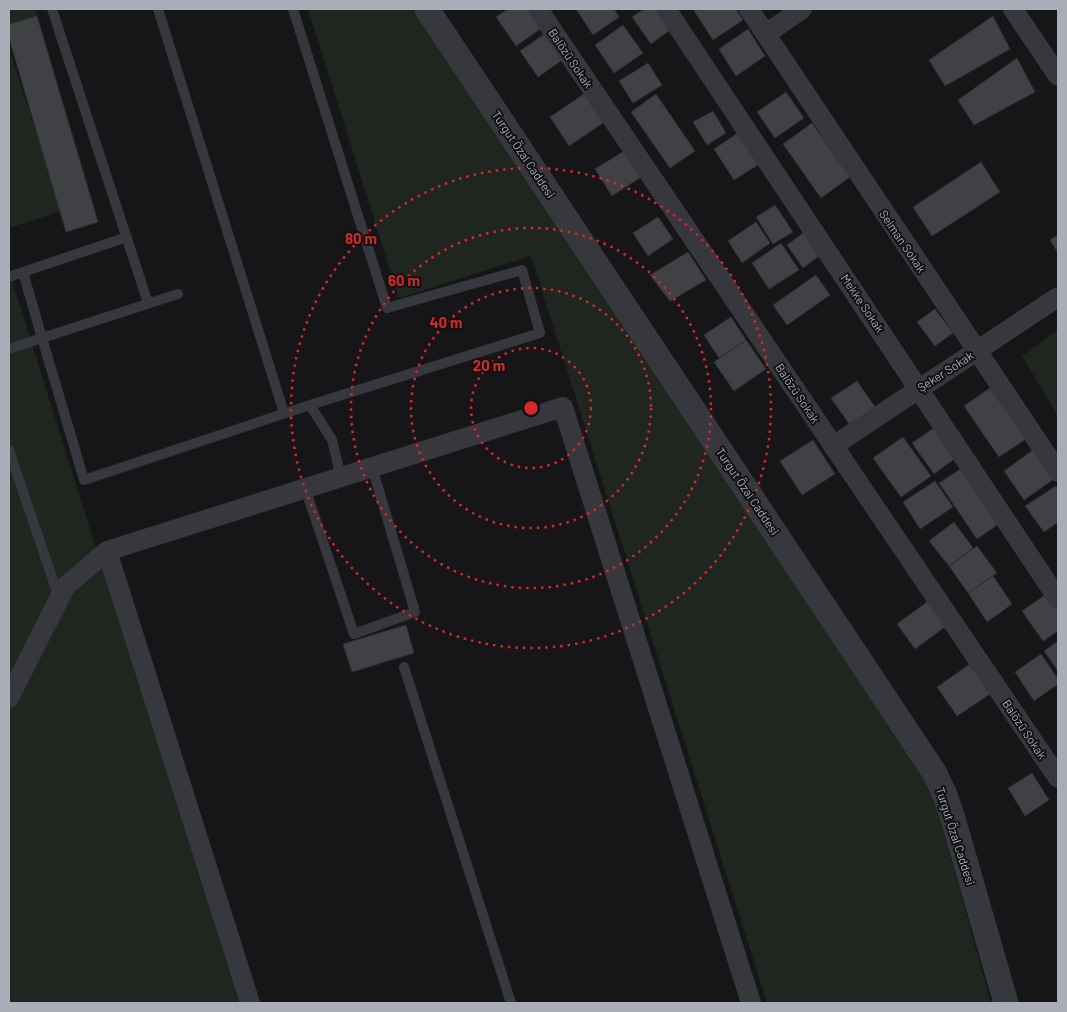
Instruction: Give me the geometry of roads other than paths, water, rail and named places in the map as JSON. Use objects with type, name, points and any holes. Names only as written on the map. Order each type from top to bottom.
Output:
[{"type":"street","name":"Turgut Özal Caddesi","points":[[427,9],[934,772],[945,795],[954,822],[1006,1003]]},
{"type":"street","name":"Balözü Sokak","points":[[538,9],[1058,778]]},
{"type":"street","name":"Mekke Sokak","points":[[666,9],[920,388],[1058,599]]},
{"type":"street","name":"Selman Sokak","points":[[749,9],[1058,472]]},
{"type":"street","points":[[766,34],[802,9]]},
{"type":"street","points":[[1013,9],[1058,76]]},
{"type":"street","name":"Şeker Sokak","points":[[833,446],[1058,297]]},
{"type":"street","points":[[9,698],[65,587],[107,550],[563,407],[751,1003]]},
{"type":"street","points":[[107,550],[250,1003]]},
{"type":"lane","points":[[52,9],[148,303]]},
{"type":"lane","points":[[158,9],[284,413]]},
{"type":"lane","points":[[23,272],[84,480],[284,413],[540,333],[522,270],[387,308],[292,9]]},
{"type":"lane","points":[[9,277],[127,237]]},
{"type":"lane","points":[[9,349],[178,294]]},
{"type":"lane","points":[[310,405],[332,440],[341,477]]},
{"type":"lane","points":[[9,450],[59,598]]},
{"type":"lane","points":[[305,488],[354,634],[415,612],[372,467]]},
{"type":"lane","points":[[404,666],[511,1003]]}]
